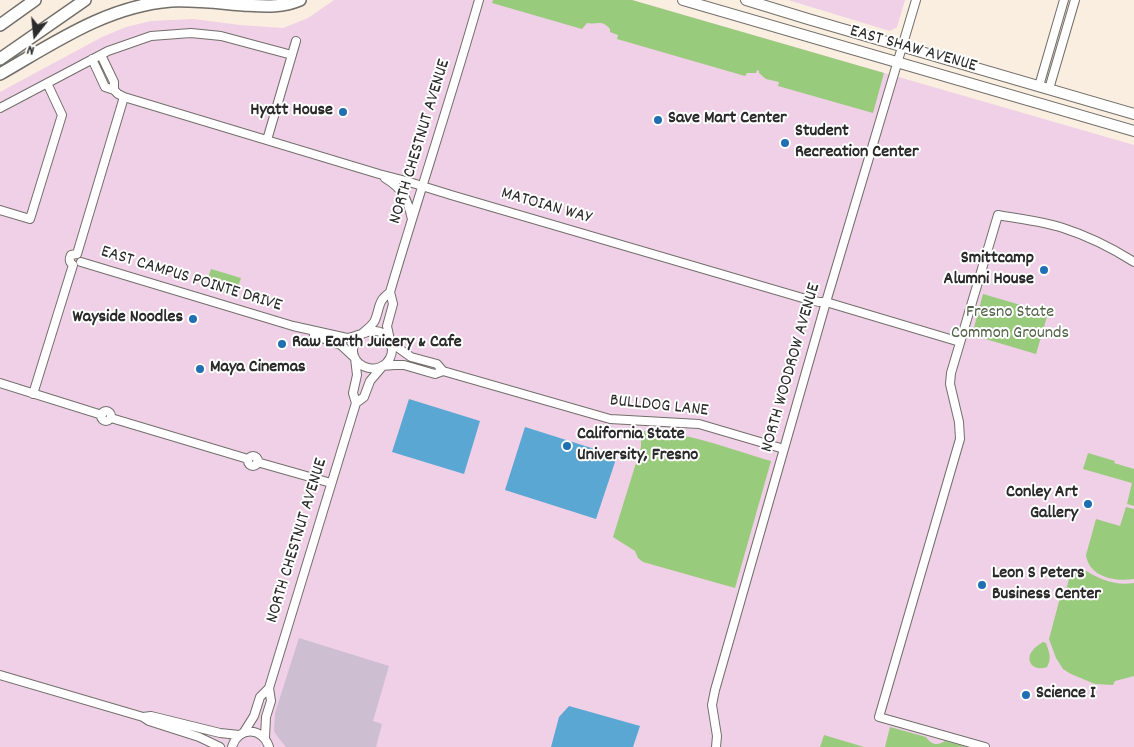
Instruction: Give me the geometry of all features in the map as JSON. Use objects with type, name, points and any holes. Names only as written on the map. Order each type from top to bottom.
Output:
[{"type":"highway","points":[[0,59],[85,0]]},
{"type":"highway","points":[[0,74],[76,30],[130,8],[170,1],[271,6],[286,5],[300,0]]},
{"type":"highway","points":[[0,25],[32,2]]},
{"type":"main road","name":"EAST SHAW AVENUE","points":[[683,0],[1134,131]]},
{"type":"main road","name":"EAST SHAW AVENUE","points":[[746,0],[1134,114]]},
{"type":"street","name":"NORTH CHESTNUT AVENUE","points":[[361,334],[374,321],[382,300],[390,292],[479,0]]},
{"type":"street","name":"NORTH WOODROW AVENUE","points":[[716,747],[717,736],[712,705],[714,690],[826,302],[916,0]]},
{"type":"street","points":[[1044,88],[1064,0]]},
{"type":"street","points":[[1044,88],[1075,0]]},
{"type":"street","points":[[0,108],[92,59],[151,36],[191,33],[221,36],[292,55]]},
{"type":"street","points":[[267,140],[296,41]]},
{"type":"street","points":[[101,55],[114,82],[114,90]]},
{"type":"street","name":"MATOIAN WAY","points":[[92,59],[106,87],[124,97],[379,174],[960,342]]},
{"type":"street","points":[[0,210],[30,219],[62,114],[46,83]]},
{"type":"street","points":[[34,394],[77,263],[70,262],[70,259],[73,254],[77,254],[124,97]]},
{"type":"street","points":[[379,174],[401,190],[409,206],[412,220]]},
{"type":"street","points":[[985,747],[879,717],[960,439],[959,422],[950,380],[998,215],[1064,228],[1101,243],[1134,262]]},
{"type":"street","name":"EAST CAMPUS POINTE DRIVE","points":[[77,263],[294,326],[347,338],[361,334]]},
{"type":"street","name":"NORTH CHESTNUT AVENUE","points":[[390,292],[393,304],[387,326],[390,342]]},
{"type":"street","name":"EAST CAMPUS POINTE DRIVE","points":[[294,326],[341,346],[355,358]]},
{"type":"street","points":[[372,330],[378,331],[390,342],[391,353],[386,363],[376,369],[364,367],[355,358],[353,352],[354,345],[356,339],[361,334],[372,330]]},
{"type":"street","name":"BULLDOG LANE","points":[[390,342],[411,357],[436,364],[443,370],[610,419],[700,424],[784,449]]},
{"type":"street","name":"NORTH CHESTNUT AVENUE","points":[[269,743],[266,717],[271,701],[269,688],[356,403],[353,393],[357,375],[355,358]]},
{"type":"street","name":"NORTH CHESTNUT AVENUE","points":[[356,403],[364,397],[370,381],[382,366]]},
{"type":"street","name":"BULLDOG LANE","points":[[382,366],[404,366],[435,374],[443,370]]},
{"type":"street","points":[[0,383],[102,415],[108,411],[111,418],[248,459],[250,456],[254,456],[257,462],[332,483]]},
{"type":"street","points":[[0,675],[143,717],[149,721],[200,738],[220,747]]},
{"type":"street","name":"NORTH CHESTNUT AVENUE","points":[[232,747],[235,739],[254,716],[260,697],[269,688]]},
{"type":"street","points":[[143,717],[151,716],[220,733],[241,734],[255,732],[260,734],[269,743]]},
{"type":"shaded area","name":"California State University, Fresno","points":[[334,0],[632,0],[1134,145],[1134,747],[0,747],[0,92],[102,37],[126,27],[151,21],[193,19],[283,28],[308,18]]},
{"type":"shaded area","points":[[788,0],[905,0],[897,27],[890,31]]},
{"type":"shaded area","points":[[299,638],[389,666],[373,721],[382,724],[376,747],[286,747],[277,736],[274,731],[275,713]]},
{"type":"green space","points":[[493,0],[632,0],[884,73],[873,113],[778,86],[779,82],[766,79],[757,70],[756,73],[747,73],[745,76],[617,39],[618,35],[610,32],[610,29],[602,23],[587,23],[582,29],[492,3]]},
{"type":"green space","points":[[211,269],[241,278],[235,296],[205,287]]},
{"type":"green space","name":"Fresno State Common Grounds","points":[[983,294],[1048,313],[1036,354],[972,335]]},
{"type":"green space","points":[[641,431],[691,437],[771,461],[735,588],[643,562],[638,558],[635,551],[613,537],[641,447]]},
{"type":"green space","points":[[1088,453],[1134,469],[1134,506],[1127,504],[1132,483],[1083,469]]},
{"type":"green space","points":[[1126,507],[1134,509],[1134,579],[1111,579],[1097,573],[1088,562],[1086,555],[1096,519],[1120,526]]},
{"type":"green space","points":[[1080,569],[1107,581],[1127,584],[1134,583],[1134,676],[1115,681],[1113,685],[1095,684],[1063,669],[1056,658],[1049,639],[1061,594],[1065,595],[1070,574]]},
{"type":"green space","points":[[1043,642],[1046,643],[1050,655],[1049,661],[1047,667],[1038,668],[1031,664],[1029,658],[1034,649]]},
{"type":"green space","points":[[890,727],[926,737],[935,744],[945,741],[967,747],[885,747]]},
{"type":"green space","points":[[824,735],[864,747],[820,747]]},
{"type":"water","points":[[409,399],[480,421],[464,474],[392,452]]},
{"type":"water","points":[[525,427],[617,456],[596,519],[505,490]]},
{"type":"water","points":[[569,706],[640,726],[633,747],[551,747],[559,717]]},
{"type":"place","name":"Hyatt House","points":[[343,112]]},
{"type":"place","name":"Save Mart Center","points":[[658,120]]},
{"type":"place","name":"Student Recreation Center","points":[[785,143]]},
{"type":"place","name":"Smittcamp Alumni House","points":[[1044,270]]},
{"type":"place","name":"Wayside Noodles","points":[[193,319]]},
{"type":"place","name":"Raw Earth Juicery & Cafe","points":[[282,344]]},
{"type":"place","name":"Maya Cinemas","points":[[200,369]]},
{"type":"place","name":"California State University, Fresno","points":[[567,446]]},
{"type":"place","name":"Conley Art Gallery","points":[[1088,504]]},
{"type":"place","name":"Leon S Peters Business Center","points":[[982,585]]},
{"type":"place","name":"Science I","points":[[1026,695]]}]
